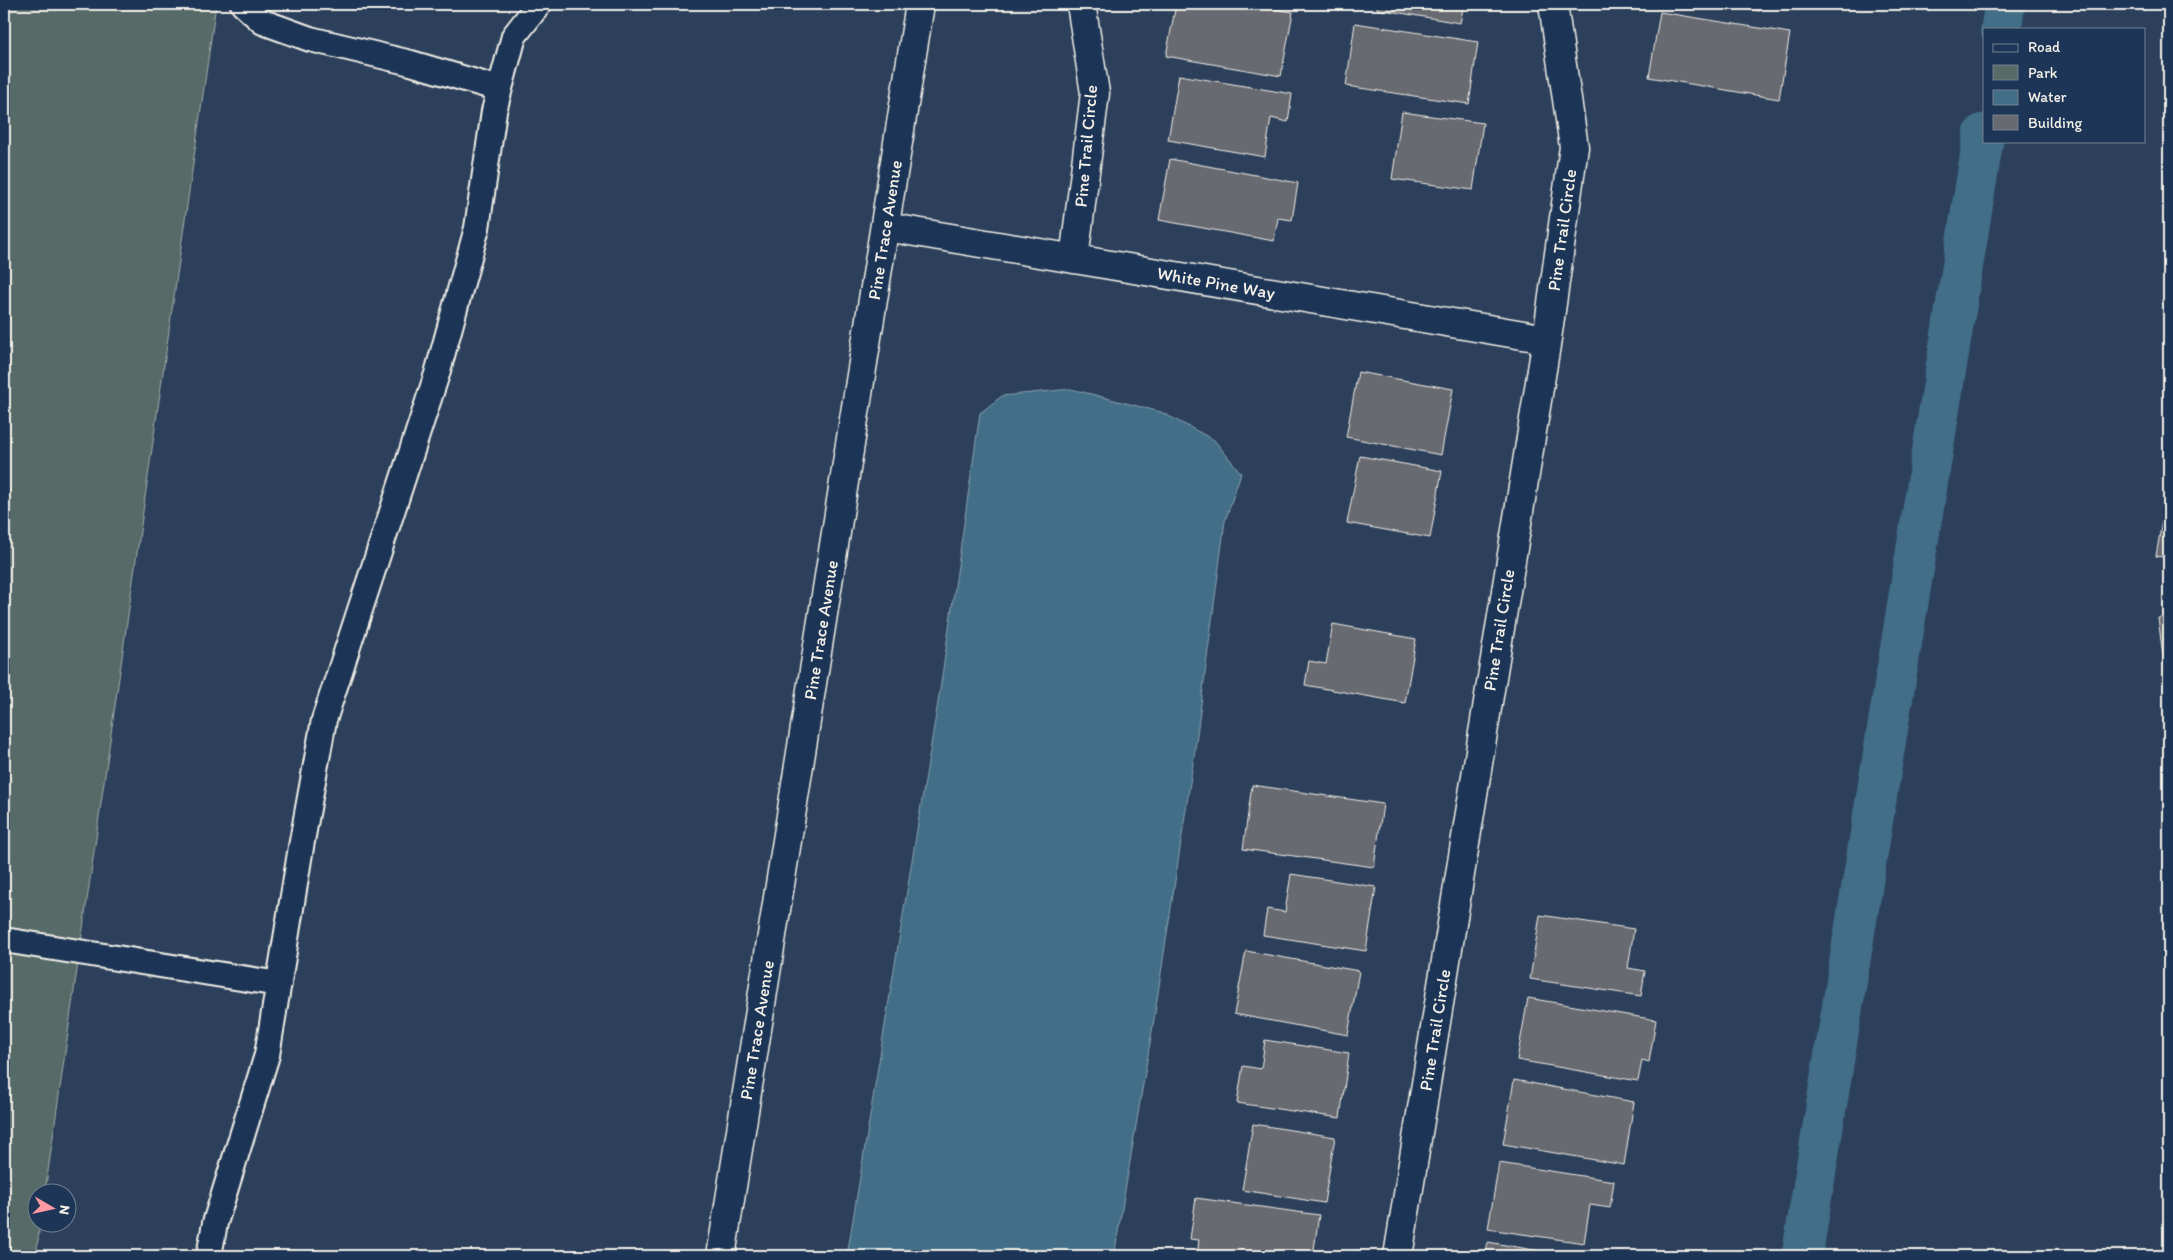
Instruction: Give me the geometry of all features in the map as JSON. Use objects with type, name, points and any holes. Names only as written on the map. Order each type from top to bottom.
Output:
[{"type":"street","name":"Pine Trace Avenue","points":[[721,1256],[920,4]]},
{"type":"street","name":"Pine Trail Circle","points":[[1074,259],[1095,93],[1081,4]]},
{"type":"street","name":"Pine Trail Circle","points":[[1398,1256],[1546,339],[1574,147],[1553,4]]},
{"type":"street","name":"White Pine Way","points":[[886,227],[1546,339]]},
{"type":"lane","points":[[243,4],[263,22],[310,40],[411,63],[499,89]]},
{"type":"lane","points":[[209,1256],[215,1223],[267,1054],[324,720],[436,374],[477,228],[494,111],[514,36],[539,4]]},
{"type":"lane","points":[[4,940],[279,984]]},
{"type":"green space","points":[[4,4],[216,4],[46,1182],[28,1182],[28,1232],[39,1232],[36,1256],[4,1256]]},
{"type":"water","points":[[1071,389],[1161,412],[1214,440],[1241,473],[1225,521],[1195,750],[1154,1019],[1114,1256],[847,1256],[940,690],[980,413],[1002,396]]},
{"type":"building","points":[[1176,4],[1243,4],[1293,12],[1281,76],[1166,56]]},
{"type":"building","points":[[1378,4],[1464,4],[1460,23],[1377,9]]},
{"type":"building","points":[[1708,4],[1761,4],[1760,11]]},
{"type":"building","points":[[1660,12],[1790,33],[1779,99],[1649,77]]},
{"type":"building","points":[[1355,23],[1478,42],[1469,104],[1346,86]]},
{"type":"building","points":[[1179,75],[1292,94],[1288,122],[1271,118],[1265,157],[1168,140]]},
{"type":"building","points":[[1402,112],[1483,123],[1473,190],[1392,179]]},
{"type":"building","points":[[1170,159],[1298,183],[1292,220],[1278,218],[1274,241],[1159,220]]},
{"type":"building","points":[[1358,372],[1453,389],[1441,455],[1346,437]]},
{"type":"building","points":[[1360,456],[1442,471],[1430,538],[1347,523]]},
{"type":"building","points":[[2169,481],[2169,558],[2156,556]]},
{"type":"building","points":[[2169,617],[2169,693],[2168,693],[2158,618]]},
{"type":"building","points":[[1333,624],[1416,639],[1405,703],[1305,685],[1309,661],[1326,664]]},
{"type":"building","points":[[1252,785],[1383,804],[1374,867],[1243,849]]},
{"type":"building","points":[[1291,874],[1376,887],[1366,951],[1263,935],[1267,909],[1285,912]]},
{"type":"building","points":[[1540,915],[1634,929],[1628,968],[1645,971],[1641,996],[1530,979]]},
{"type":"building","points":[[1246,951],[1359,971],[1348,1035],[1234,1014]]},
{"type":"building","points":[[1528,998],[1656,1020],[1649,1062],[1642,1060],[1638,1081],[1517,1060]]},
{"type":"building","points":[[1265,1040],[1349,1053],[1340,1118],[1237,1103],[1243,1066],[1261,1069]]},
{"type":"building","points":[[1514,1080],[1634,1102],[1624,1165],[1503,1144]]},
{"type":"building","points":[[1253,1124],[1335,1137],[1324,1203],[1242,1190]]},
{"type":"building","points":[[1499,1163],[1614,1181],[1610,1208],[1590,1205],[1584,1243],[1488,1229]]},
{"type":"building","points":[[1196,1198],[1319,1215],[1313,1256],[1197,1256],[1199,1240],[1190,1239]]},
{"type":"building","points":[[1488,1242],[1568,1256],[1485,1256]]},
{"type":"waterway","points":[[2001,28],[2005,4]]},
{"type":"waterway","points":[[1802,1256],[1983,140]]}]
